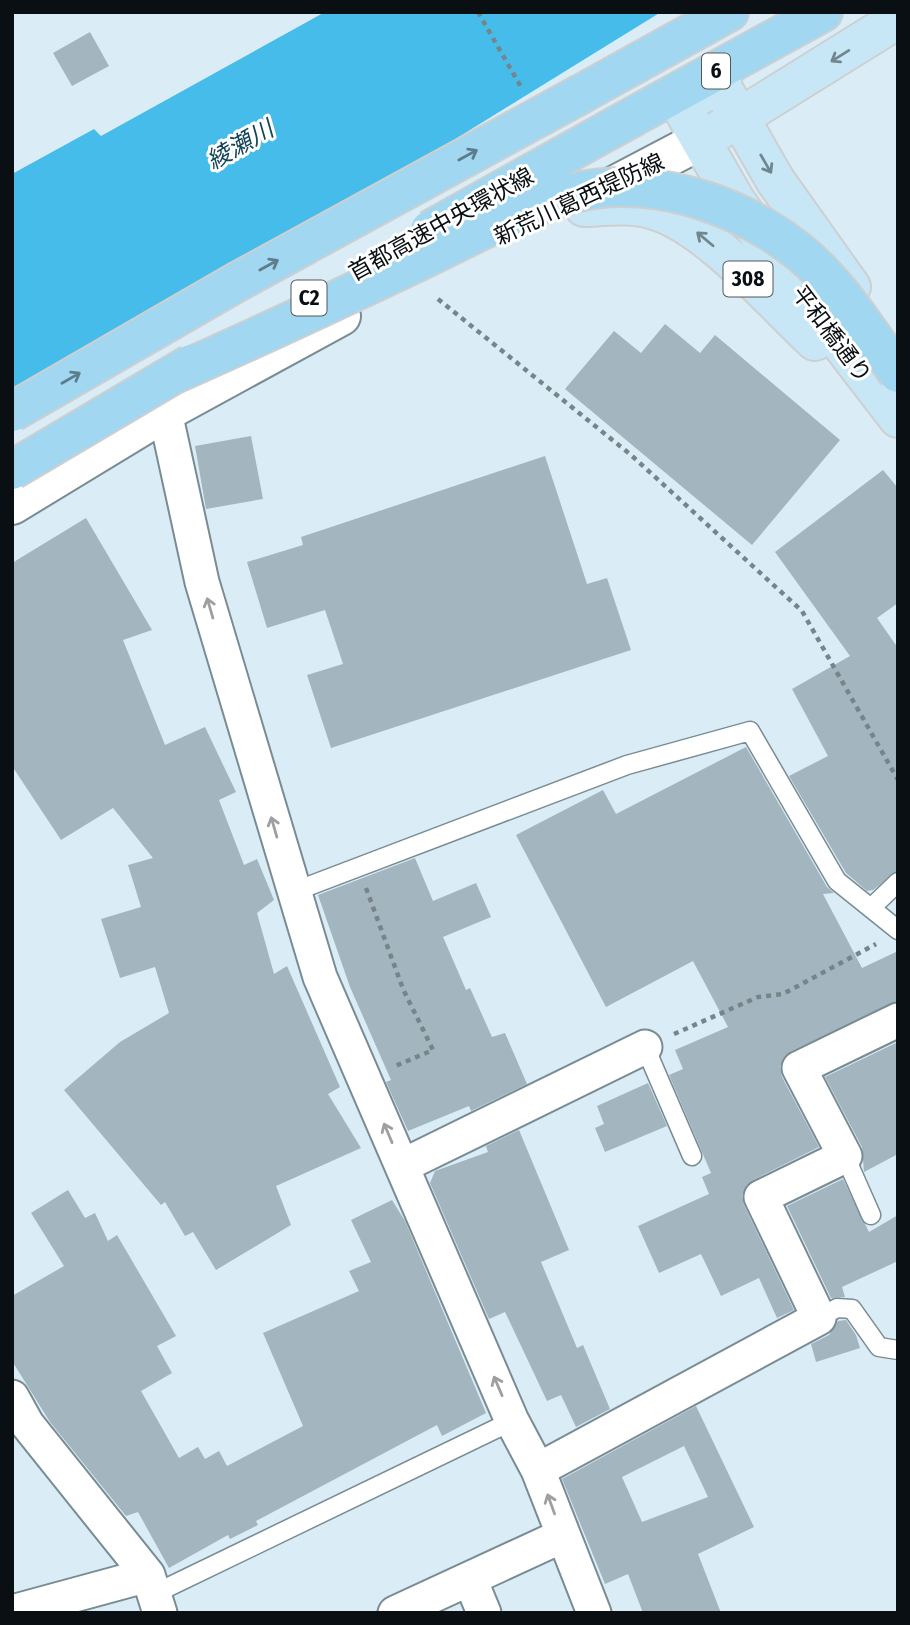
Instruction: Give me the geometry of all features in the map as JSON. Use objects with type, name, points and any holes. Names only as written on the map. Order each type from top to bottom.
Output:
[{"type":"highway","name":"首都高速中央環状線","points":[[12,412],[237,282],[581,94],[722,12]]},
{"type":"highway","name":"6","points":[[581,94],[729,12]]},
{"type":"highway","name":"首都高速中央環状線","points":[[12,469],[167,394],[609,131],[791,12]]},
{"type":"highway","name":"6","points":[[609,131],[824,12]]},
{"type":"highway","points":[[167,394],[255,339],[527,211],[576,193],[621,187],[655,190],[701,201],[776,235],[821,271],[898,373]]},
{"type":"highway","points":[[12,469],[126,411],[317,328]]},
{"type":"main road","points":[[681,106],[720,84],[824,12]]},
{"type":"main road","points":[[701,141],[898,19]]},
{"type":"main road","name":"平和橋通り","points":[[720,84],[775,180],[898,349]]},
{"type":"main road","name":"平和橋通り","points":[[681,106],[735,200],[782,267],[898,419]]},
{"type":"main road","name":"新荒川葛西堤防線","points":[[455,255],[550,183],[681,106]]},
{"type":"main road","name":"新荒川葛西堤防線","points":[[12,505],[167,394],[317,328],[455,255],[567,209],[649,170],[701,141]]},
{"type":"main road","name":"308","points":[[567,209],[630,206],[653,209],[695,231],[898,419]]},
{"type":"street","points":[[167,394],[202,582],[320,977],[512,1421],[538,1470],[594,1613]]},
{"type":"street","points":[[538,1470],[819,1318],[761,1197],[845,1156],[799,1068],[898,1020]]},
{"type":"street","points":[[402,1166],[645,1048]]},
{"type":"street","points":[[12,1397],[27,1424],[155,1594],[30,1610]]},
{"type":"street","points":[[395,1613],[562,1536]]},
{"type":"street","points":[[470,1579],[484,1613]]},
{"type":"lane","points":[[293,892],[627,765],[750,731],[837,881],[871,908],[892,934]]},
{"type":"lane","points":[[871,908],[898,882]]},
{"type":"lane","points":[[645,1048],[692,1156]]},
{"type":"lane","points":[[845,1156],[871,1215]]},
{"type":"lane","points":[[819,1318],[837,1308],[852,1309],[879,1348],[898,1350]]},
{"type":"lane","points":[[155,1594],[512,1421]]},
{"type":"path","points":[[478,12],[523,90]]},
{"type":"path","points":[[438,299],[631,455],[802,611],[898,780]]},
{"type":"path","points":[[358,867],[403,989],[433,1050],[365,1079]]},
{"type":"path","points":[[645,1048],[758,997],[783,994],[892,934]]},
{"type":"water","name":"綾瀬川","points":[[325,12],[661,12],[381,185],[12,392],[12,174],[94,129],[101,136]]},
{"type":"building","points":[[90,32],[109,66],[72,86],[53,53]]},
{"type":"building","points":[[665,324],[700,353],[715,335],[840,440],[752,545],[565,389],[614,331],[641,353]]},
{"type":"building","points":[[251,436],[263,499],[206,509],[195,446]]},
{"type":"building","points":[[545,456],[587,584],[607,578],[631,650],[331,748],[307,675],[343,664],[325,610],[267,628],[247,562],[303,545],[301,537]]},
{"type":"building","points":[[883,470],[898,488],[898,603],[877,618],[898,648],[898,871],[873,890],[867,891],[846,873],[789,776],[828,756],[792,689],[850,656],[775,552]]},
{"type":"building","points":[[86,518],[152,630],[123,640],[165,745],[205,727],[236,792],[219,800],[244,865],[257,859],[274,900],[257,913],[274,974],[287,966],[340,1087],[328,1094],[361,1148],[276,1186],[291,1225],[216,1270],[193,1232],[185,1236],[165,1202],[161,1205],[64,1090],[120,1042],[169,1013],[155,967],[120,978],[101,919],[141,907],[128,865],[153,858],[113,808],[61,840],[12,766],[12,563]]},
{"type":"building","points":[[746,747],[827,887],[834,893],[823,894],[862,968],[898,951],[898,1001],[791,1051],[780,1066],[782,1077],[819,1147],[753,1180],[742,1195],[744,1205],[794,1310],[777,1318],[759,1278],[721,1296],[701,1254],[659,1273],[638,1226],[709,1194],[702,1177],[711,1173],[669,1075],[683,1069],[675,1050],[728,1027],[693,961],[606,1007],[516,835],[603,790],[616,814]]},
{"type":"building","points":[[415,858],[433,901],[476,883],[491,917],[443,937],[466,990],[470,988],[492,1037],[505,1033],[527,1084],[471,1111],[469,1106],[408,1131],[386,1082],[391,1080],[350,987],[318,895]]},
{"type":"building","points":[[898,1042],[898,1154],[864,1172],[862,1147],[825,1077]]},
{"type":"building","points":[[648,1083],[667,1126],[605,1152],[595,1128],[604,1124],[597,1106]]},
{"type":"building","points":[[519,1130],[569,1250],[541,1262],[577,1348],[583,1345],[610,1409],[576,1427],[561,1395],[547,1401],[505,1312],[489,1319],[430,1183],[435,1171],[488,1152],[486,1146]]},
{"type":"building","points":[[843,1179],[869,1232],[898,1215],[898,1261],[842,1287],[845,1297],[831,1298],[787,1206]]},
{"type":"building","points":[[68,1190],[85,1218],[95,1213],[108,1241],[117,1235],[176,1336],[157,1346],[172,1373],[141,1391],[179,1458],[198,1447],[205,1459],[219,1451],[227,1466],[303,1426],[263,1333],[359,1291],[349,1271],[371,1262],[351,1220],[392,1200],[405,1221],[486,1413],[442,1436],[437,1425],[256,1521],[258,1525],[230,1539],[228,1535],[169,1568],[138,1512],[126,1516],[50,1422],[12,1361],[12,1296],[64,1266],[31,1213]]},
{"type":"building","points":[[846,1320],[856,1335],[860,1348],[816,1362],[811,1344],[829,1335],[838,1321]]},
{"type":"building","points":[[696,1406],[754,1527],[698,1554],[721,1613],[643,1613],[628,1574],[605,1584],[562,1479]],"holes":[[[684,1446],[708,1497],[642,1522],[622,1477]]]}]
